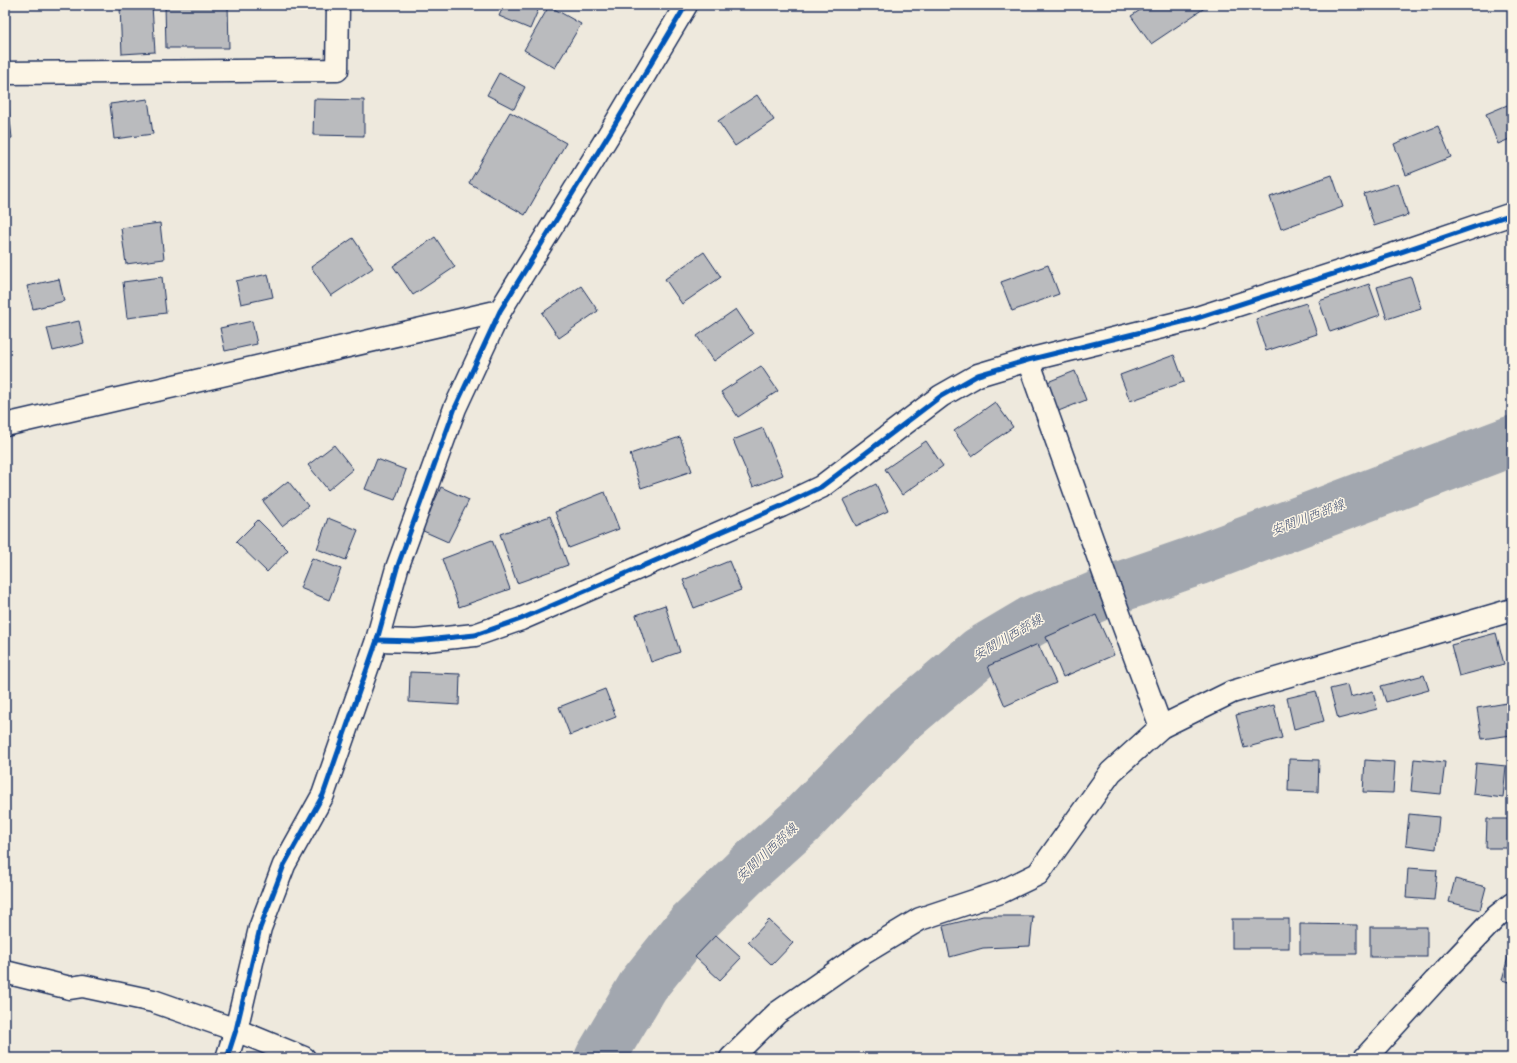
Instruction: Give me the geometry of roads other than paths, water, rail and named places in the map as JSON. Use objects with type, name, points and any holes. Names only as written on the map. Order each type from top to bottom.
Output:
[{"type":"street","points":[[5,73],[337,70],[338,5]]},
{"type":"street","points":[[227,1058],[236,1030],[260,928],[284,865],[323,795],[376,640],[397,568],[455,408],[500,311],[611,132],[686,5]]},
{"type":"street","points":[[376,640],[416,641],[475,634],[521,618],[821,487],[941,396],[978,375],[1028,360],[1194,319],[1398,253],[1512,214]]},
{"type":"street","points":[[5,425],[500,311]]},
{"type":"street","points":[[1028,360],[1161,727]]},
{"type":"street","points":[[731,1058],[778,1013],[862,954],[920,918],[1001,892],[1038,874],[1111,772],[1161,727],[1232,692],[1512,610]]},
{"type":"street","points":[[1365,1058],[1497,916],[1512,904]]},
{"type":"street","points":[[5,972],[70,988],[83,986],[153,1001],[236,1030],[304,1058]]},
{"type":"waterway","name":"安間川西部線","points":[[600,1058],[644,984],[692,924],[749,868],[799,823],[895,724],[980,652],[1034,620],[1089,600],[1114,589],[1198,560],[1512,441]]}]
